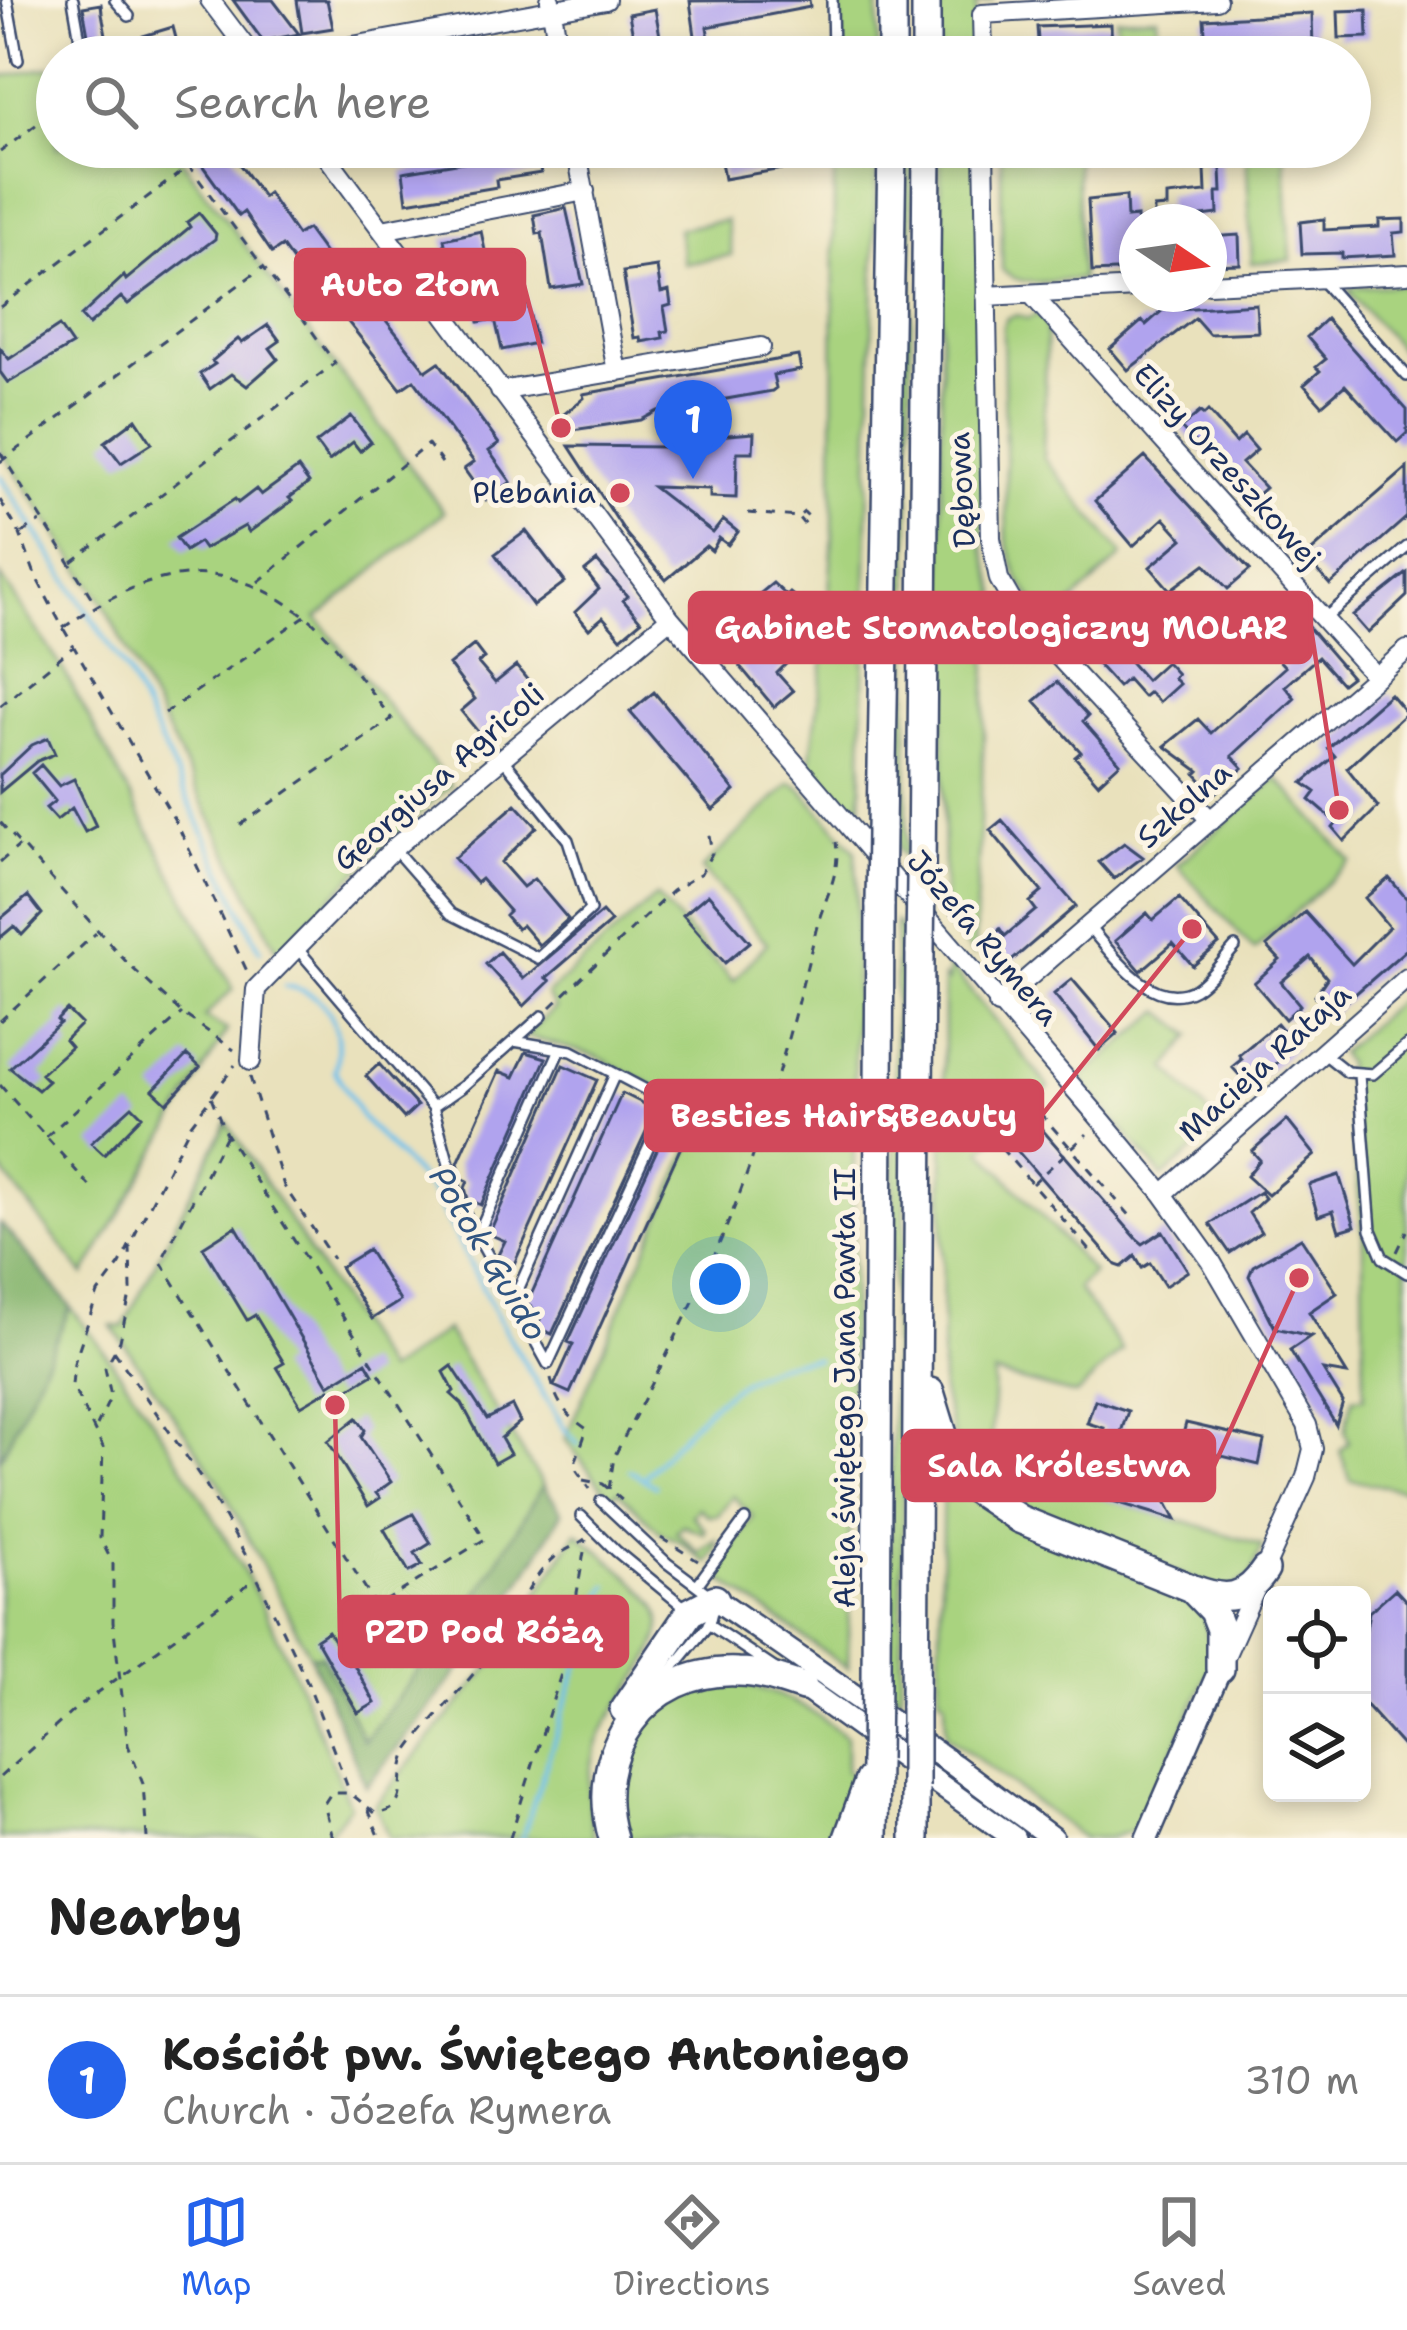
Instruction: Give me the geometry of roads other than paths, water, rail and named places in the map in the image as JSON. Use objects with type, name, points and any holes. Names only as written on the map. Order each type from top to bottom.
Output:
[{"type":"main road","points":[[892,0],[892,36]]},
{"type":"main road","points":[[926,0],[926,36]]},
{"type":"main road","name":"Aleja świętego Jana Pawła II","points":[[874,1838],[880,904],[892,168]]},
{"type":"main road","points":[[915,1838],[927,168]]},
{"type":"main road","points":[[920,1323],[940,1433],[960,1473],[974,1489],[1019,1519],[1213,1596],[1238,1597],[1265,1570]]},
{"type":"main road","points":[[1191,1588],[1213,1611],[1220,1629],[1220,1669]]},
{"type":"main road","points":[[600,1838],[594,1787],[605,1740],[670,1641],[703,1605]]},
{"type":"main road","points":[[613,1838],[606,1812],[610,1764],[616,1743],[641,1706],[665,1690],[713,1673],[770,1676],[802,1687]]},
{"type":"main road","points":[[848,1838],[875,1762]]},
{"type":"street","points":[[210,0],[237,36]]},
{"type":"street","points":[[397,36],[551,5],[606,0]]},
{"type":"street","points":[[994,9],[1217,0]]},
{"type":"street","points":[[551,5],[556,36]]},
{"type":"street","name":"Józefa Rymera","points":[[336,168],[670,619],[1163,1194],[1211,1261],[1312,1438],[1306,1477],[1147,1838]]},
{"type":"street","points":[[580,168],[617,372]]},
{"type":"street","name":"Dębowa","points":[[984,168],[991,538],[999,579],[1019,614],[1211,821]]},
{"type":"street","points":[[382,230],[584,191]]},
{"type":"street","points":[[1227,283],[1407,274]]},
{"type":"street","points":[[986,296],[1119,289]]},
{"type":"street","name":"Elizy Orzeszkowej","points":[[1032,295],[1376,677]]},
{"type":"street","points":[[500,392],[761,347]]},
{"type":"street","name":"Georgiusa Agricoli","points":[[251,1061],[256,989],[394,848],[670,619]]},
{"type":"street","name":"Szkolna","points":[[998,1004],[1407,650]]},
{"type":"street","name":"Macieja Rataja","points":[[1163,1194],[1407,978]]},
{"type":"street","points":[[703,1605],[954,1765],[1052,1838]]},
{"type":"street","points":[[802,1687],[1014,1838]]},
{"type":"lane","points":[[7,0],[18,60]]},
{"type":"lane","points":[[74,0],[80,36]]},
{"type":"lane","points":[[115,0],[129,16]]},
{"type":"lane","points":[[832,0],[833,36]]},
{"type":"lane","points":[[1320,278],[1407,376]]},
{"type":"lane","points":[[1324,619],[1407,547]]},
{"type":"lane","points":[[394,848],[452,914],[538,958],[590,910],[568,840],[502,758]]},
{"type":"lane","points":[[1088,926],[1139,982],[1166,993],[1196,988],[1235,947]]},
{"type":"lane","points":[[297,948],[433,1107],[460,1207],[548,1364],[664,1111],[663,1099],[560,1049],[514,1041]]},
{"type":"lane","points":[[433,1107],[462,1088],[542,1016]]},
{"type":"lane","points":[[1322,1052],[1333,1064],[1359,1075],[1373,1074],[1407,1045]]},
{"type":"lane","points":[[477,1237],[560,1049]]},
{"type":"lane","points":[[513,1300],[615,1074]]},
{"type":"lane","points":[[1359,1075],[1371,1230],[1376,1247],[1407,1273]]},
{"type":"lane","points":[[601,1502],[703,1605],[802,1687]]},
{"type":"lane","points":[[581,1516],[669,1603],[670,1641]]},
{"type":"lane","points":[[641,1706],[703,1605],[745,1520]]},
{"type":"lane","points":[[652,1582],[703,1605]]},
{"type":"waterway","name":"Potok Guido","points":[[0,476],[128,674],[260,950]]},
{"type":"waterway","name":"Potok Guido","points":[[285,986],[313,996],[331,1015],[337,1041],[335,1071],[362,1118],[432,1191],[504,1329],[578,1444]]},
{"type":"waterway","points":[[644,1477],[700,1417],[741,1382],[789,1362],[817,1359]]},
{"type":"waterway","name":"Potok Guido","points":[[629,1470],[655,1486]]},
{"type":"waterway","name":"Potok Guido","points":[[522,1838],[608,1586]]},
{"type":"place","name":"Auto Złom","points":[[561,428]]},
{"type":"place","name":"Kościół pw. Świętego Antoniego","points":[[693,479]]},
{"type":"place","name":"Plebania","points":[[620,493]]},
{"type":"place","name":"Gabinet Stomatologiczny MOLAR","points":[[1339,810]]},
{"type":"place","name":"Besties Hair&Beauty","points":[[1192,929]]},
{"type":"place","name":"Sala Królestwa","points":[[1299,1278]]},
{"type":"place","name":"PZD Pod Różą","points":[[335,1405]]}]
